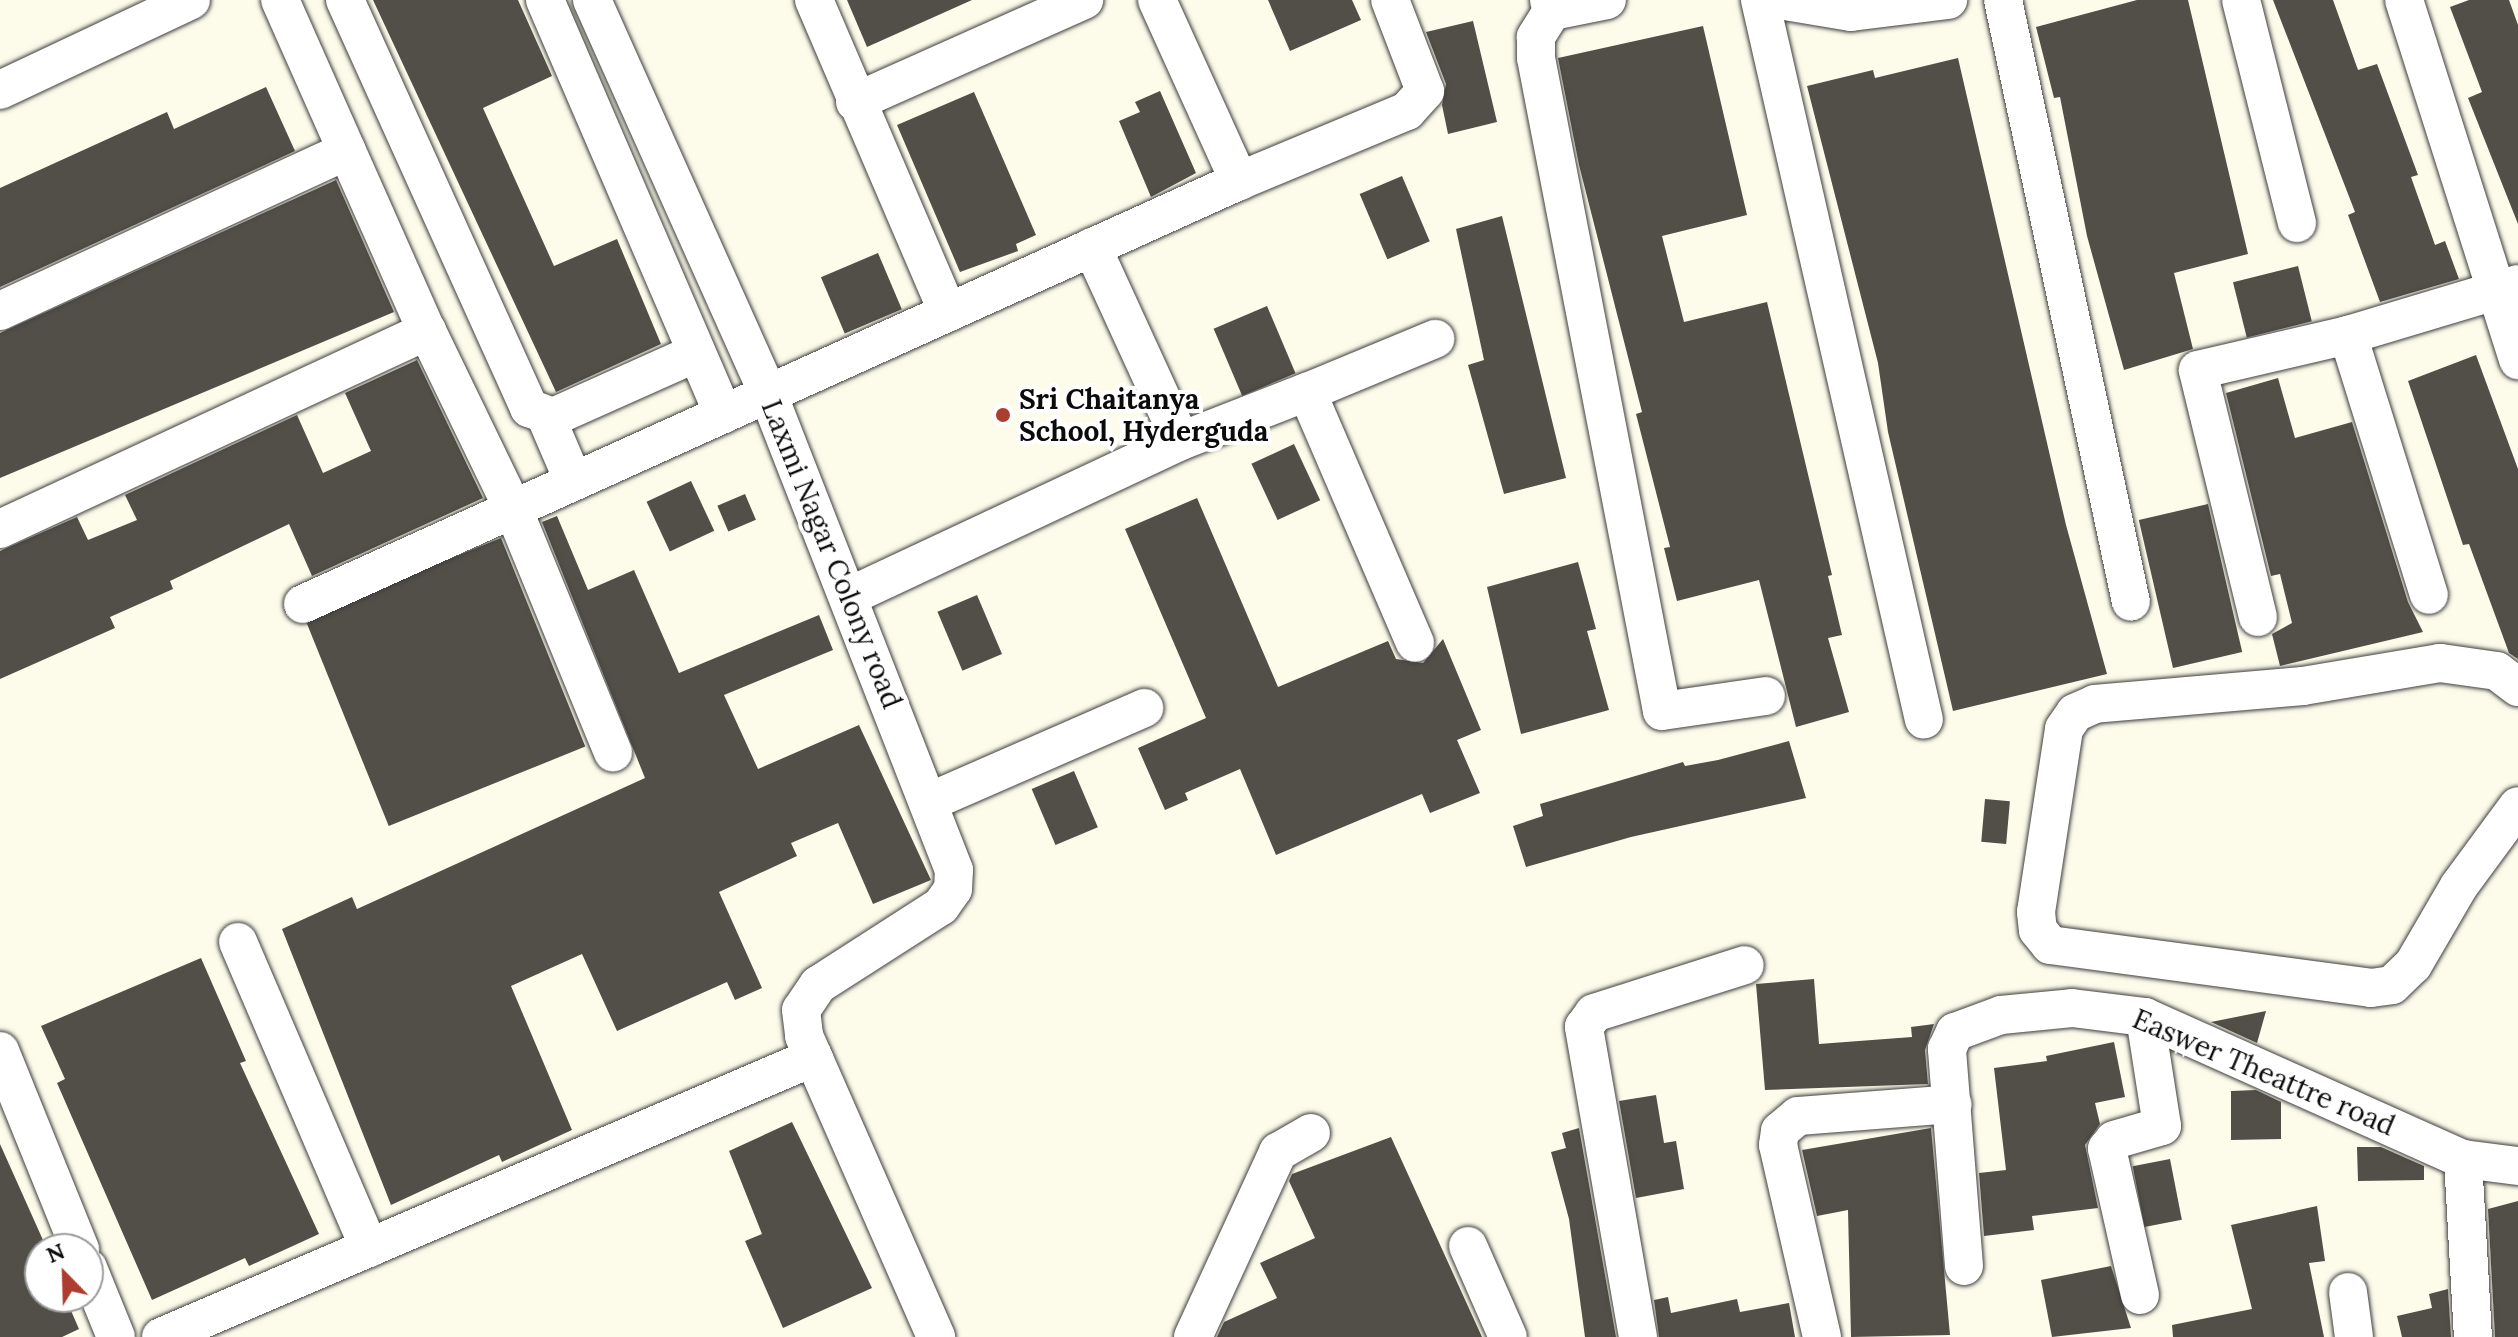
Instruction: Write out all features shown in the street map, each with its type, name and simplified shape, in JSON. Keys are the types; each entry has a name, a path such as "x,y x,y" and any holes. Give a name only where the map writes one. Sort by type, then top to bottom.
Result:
{"street":[{"path":"0,90 191,0"},
{"path":"280,0 427,331 514,511 613,752"},
{"path":"345,0 529,408 546,417 573,480"},
{"path":"545,0 723,414"},
{"name":"Laxmi Nagar Colony road","path":"592,0 768,394 850,596 954,870 953,889 941,906 818,985 801,1010 814,1057 936,1337"},
{"path":"814,0 855,102 948,312"},
{"path":"855,102 1084,0"},
{"path":"1157,0 1239,181"},
{"path":"303,604 1239,181 1407,111 1422,98 1422,73 1390,0"},
{"path":"1607,0 1551,5 1536,37 1536,58 1662,711 1766,696"},
{"path":"1760,0 1924,720"},
{"path":"1779,0 1851,12 1948,0"},
{"path":"2003,0 2131,602"},
{"path":"2241,0 2297,223"},
{"path":"2404,0 2506,288 2518,360"},
{"path":"0,311 347,151"},
{"path":"1092,247 1181,441"},
{"path":"2258,617 2198,370 2348,335 2506,288"},
{"path":"0,529 427,331"},
{"path":"2348,335 2429,595"},
{"path":"850,596 1181,441 1435,339"},
{"path":"546,417 696,353"},
{"path":"1307,392 1415,643"},
{"path":"2518,687 2497,671 2440,663 2303,686 2095,704 2075,713 2064,729 2036,912 2038,930 2050,945 2371,988 2392,985 2413,965 2459,886 2518,806"},
{"path":"929,802 1144,708"},
{"path":"238,942 369,1248"},
{"path":"1638,1337 1584,1027 1594,1013 1745,965"},
{"name":"Easwer Theattre road","path":"1964,1266 1947,1049 1955,1032 2001,1015 2072,1008 2145,1017 2463,1159 2518,1166"},
{"path":"2140,1295 2107,1149 2114,1140 2162,1126 2145,1017"},
{"path":"0,1051 74,1233"},
{"path":"161,1337 814,1057"},
{"path":"1822,1337 1778,1145 1780,1131 1798,1116 1953,1104"},
{"path":"1193,1337 1278,1152 1311,1133"},
{"path":"2463,1159 2473,1337"},
{"path":"1468,1246 1508,1337"},
{"path":"2348,1292 2354,1337"},
{"path":"104,1307 116,1337"}],"building":[{"path":"373,0 518,0 552,76 483,108 554,266 617,239 661,344 556,392"},
{"path":"847,0 972,0 867,47"},
{"path":"1268,0 1352,0 1361,20 1290,51"},
{"path":"2137,0 2188,0 2248,254 2174,273 2193,349 2124,370 2087,236 2060,97 2054,98 2036,27"},
{"path":"2273,0 2333,0 2358,70 2377,64 2418,175 2411,177 2435,245 2445,241 2459,279 2380,302 2348,215 2355,212"},
{"path":"2469,0 2509,0 2518,25 2518,224 2468,98 2482,92 2450,7"},
{"path":"1473,21 1497,122 1448,134 1442,105 1446,84 1426,32"},
{"path":"1703,26 1747,215 1662,236 1684,322 1767,302 1832,575 1828,576 1842,635 1828,638 1849,712 1796,727 1759,580 1677,601 1664,548 1670,547 1636,414 1642,412 1579,165 1558,58"},
{"path":"1958,58 2066,525 2107,674 1953,711 1888,432 1878,363 1807,86 1873,70 1875,78"},
{"path":"266,87 295,151 0,287 0,188 167,112 174,129"},
{"path":"1160,91 1196,173 1151,197 1119,121 1140,112 1135,102"},
{"path":"974,92 1036,235 1016,244 1018,251 960,272 897,125"},
{"path":"1402,176 1430,241 1387,259 1360,194"},
{"path":"336,180 394,312 0,478 0,333"},
{"path":"1502,216 1566,478 1504,494 1468,365 1484,360 1456,229"},
{"path":"878,253 902,309 845,333 821,277"},
{"path":"2298,266 2312,321 2247,338 2233,282"},
{"path":"1267,306 1296,373 1242,396 1214,329"},
{"path":"2476,355 2518,469 2518,659 2509,653 2469,544 2463,545 2408,381"},
{"path":"417,360 483,498 312,576 289,524 170,581 173,589 110,617 115,628 0,679 0,551 77,517 88,540 137,520 125,495 297,415 323,473 371,451 345,393"},
{"path":"2278,378 2295,438 2352,422 2408,602 2423,632 2280,666 2272,634 2292,623 2280,574 2271,576 2226,393"},
{"path":"1294,444 1320,500 1278,520 1251,464"},
{"path":"691,481 714,531 670,552 647,502"},
{"path":"745,494 756,520 728,531 717,506"},
{"path":"1197,498 1278,687 1388,641 1396,659 1423,663 1443,639 1481,730 1457,740 1480,793 1430,813 1422,794 1276,855 1240,769 1185,793 1188,800 1165,810 1138,748 1206,718 1125,529"},
{"path":"2208,504 2242,652 2173,668 2139,520"},
{"path":"557,516 588,590 634,570 679,673 819,615 833,650 724,695 758,769 859,725 931,880 873,904 838,823 791,843 797,856 719,892 762,988 735,1000 727,982 617,1031 582,954 511,986 572,1130 502,1162 499,1155 391,1205 282,929 352,897 357,909 645,778 542,522"},
{"path":"501,538 585,747 389,826 304,617"},
{"path":"1578,562 1596,629 1587,631 1609,710 1521,734 1487,587"},
{"path":"977,595 1002,654 962,671 937,612"},
{"path":"1789,741 1806,798 1631,837 1526,867 1513,826 1543,816 1540,804 1683,762 1685,766 1718,760"},
{"path":"1074,771 1098,827 1055,845 1032,789"},
{"path":"1985,799 2010,801 2006,844 1981,842"},
{"path":"201,958 246,1061 240,1063 319,1234 249,1266 245,1258 152,1300 57,1083 65,1079 41,1026"},
{"path":"1814,979 1819,1044 1912,1037 1911,1027 1934,1024 1925,1050 1928,1084 1765,1090 1756,984"},
{"path":"2266,1011 2257,1043 2211,1022"},
{"path":"2114,1042 2125,1097 2095,1103 2100,1124 2085,1145 2098,1208 2032,1216 2034,1230 1984,1236 1979,1173 2006,1170 1994,1068 2047,1061 2046,1056"},
{"path":"2256,1090 2281,1102 2281,1139 2231,1140 2231,1091"},
{"path":"1656,1095 1664,1143 1676,1141 1684,1189 1636,1198 1619,1101"},
{"path":"792,1122 872,1288 783,1328 745,1241 762,1234 729,1151"},
{"path":"1579,1128 1616,1337 1585,1337 1569,1219 1551,1152 1566,1148 1562,1133"},
{"path":"1931,1128 1950,1335 1851,1337 1848,1210 1817,1216 1802,1150"},
{"path":"1391,1137 1482,1337 1217,1337 1224,1322 1277,1298 1260,1263 1315,1238 1289,1181 1292,1174"},
{"path":"0,1144 40,1233 24,1233 24,1313 72,1313 79,1329 62,1337 0,1337"},
{"path":"2357,1147 2381,1147 2424,1166 2424,1180 2358,1181"},
{"path":"2170,1159 2182,1220 2145,1227 2133,1166"},
{"path":"2518,1201 2518,1337 2495,1337 2488,1209"},
{"path":"2317,1206 2325,1261 2309,1263 2324,1337 2173,1337 2172,1325 2252,1309 2231,1225"},
{"path":"2111,1266 2131,1328 2052,1337 2041,1280"},
{"path":"2448,1289 2451,1337 2402,1337 2397,1316 2432,1308 2429,1294"},
{"path":"1668,1297 1671,1313 1737,1299 1740,1312 1789,1303 1795,1337 1659,1337 1654,1300"}],"place":[{"name":"Sri Chaitanya School, Hyderguda","path":"1003,415"}]}
